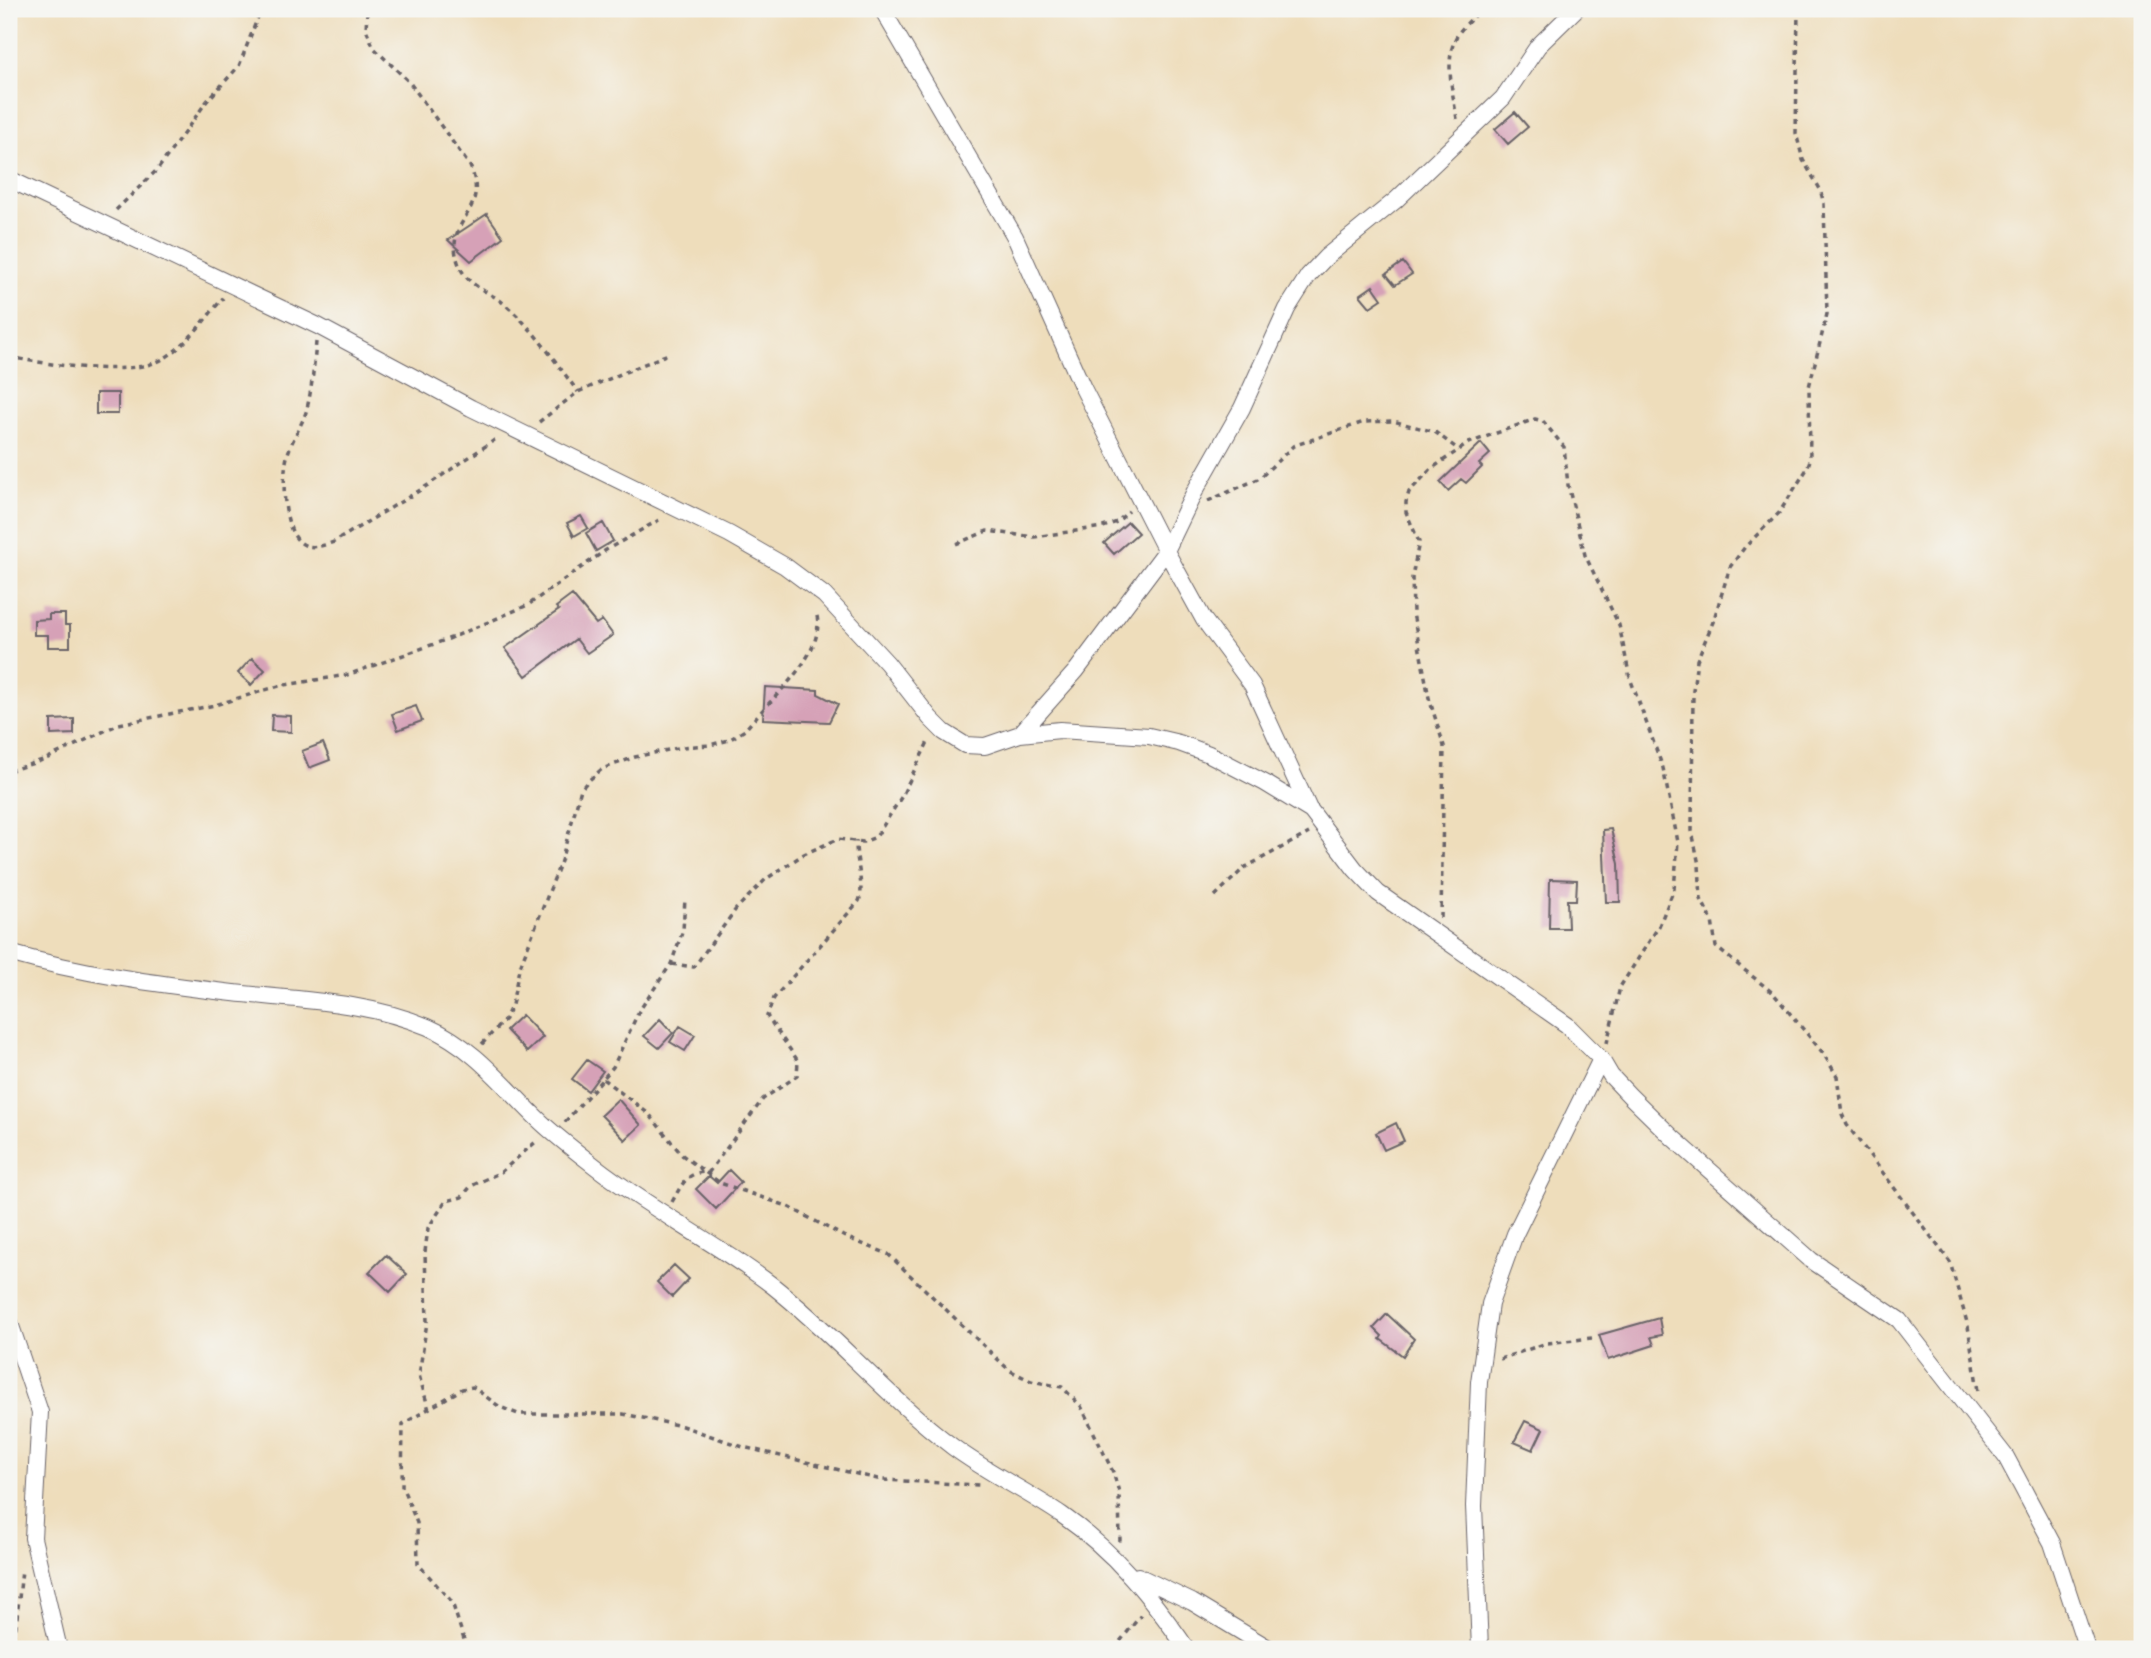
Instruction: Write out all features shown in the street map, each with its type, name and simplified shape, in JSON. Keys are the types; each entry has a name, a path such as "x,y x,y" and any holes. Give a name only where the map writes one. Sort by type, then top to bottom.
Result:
{"street":[{"path":"882,9 1016,237 1083,388 1166,551 1204,620 1257,694 1315,817 1366,883 1567,1025 1601,1059 1611,1076 1673,1138 1811,1260 1899,1320 2006,1457 2020,1480 2052,1543 2087,1649"},
{"path":"1020,734 1076,671 1166,551 1242,408 1287,309 1308,276 1326,257 1396,200 1503,98 1538,46 1576,9"},
{"path":"9,179 318,326 519,433 729,534 805,579 840,610 940,728 965,745 998,744 1020,734 1059,730 1149,736 1209,754 1265,783 1315,817"},
{"path":"9,953 123,978 362,1009 428,1027 474,1053 552,1131 663,1215 775,1288 925,1424 973,1461 1063,1516 1125,1567 1154,1600 1187,1649"},
{"path":"1480,1649 1474,1506 1480,1376 1486,1322 1496,1278 1542,1174 1601,1059"},
{"path":"9,1320 40,1412 33,1538 58,1649"},
{"path":"1125,1567 1192,1602 1270,1649"}],"path":[{"path":"96,222 116,210 158,169 207,101 239,66 261,9"},
{"path":"1458,142 1451,84 1452,52 1458,32 1481,9"},
{"path":"1798,9 1796,133 1803,160 1820,189 1824,204 1823,257 1826,277 1825,329 1809,387 1810,460 1779,513 1730,567 1713,622 1697,660 1693,690 1692,831 1699,865 1701,899 1712,921 1716,947 1773,993 1823,1053 1837,1076 1842,1114 1847,1125 1950,1262 1968,1326 1979,1397"},
{"path":"367,10 366,29 374,48 410,83 470,166 476,179 476,201 456,236 459,264 474,287 508,306 578,392"},
{"path":"9,357 113,370 141,368 160,361 177,349 233,286"},
{"path":"318,326 306,413 287,456 284,478 291,531 298,541 317,547 334,542 519,433 578,392 668,354"},
{"path":"1441,937 1444,746 1429,698 1413,612 1412,578 1419,547 1406,512 1406,502 1409,492 1431,469 1459,450 1529,419 1543,421 1561,442 1575,520 1585,555 1619,625 1630,678 1663,768 1678,842 1674,889 1659,926 1620,987 1615,1022 1601,1059"},
{"path":"1185,513 1260,478 1293,446 1364,422 1393,421 1435,432 1459,450"},
{"path":"956,544 987,531 1034,537 1111,526 1140,499"},
{"path":"9,771 46,759 119,724 215,705 279,686 347,675 474,629 528,605 606,550 677,509"},
{"path":"474,1053 505,1019 512,1005 519,969 561,861 581,789 602,769 635,757 682,747 710,745 729,740 745,730 817,642 819,623 805,579"},
{"path":"671,964 694,967 752,891 804,854 838,839 869,841 883,829 926,746 940,728"},
{"path":"1215,896 1244,868 1305,837 1315,817"},
{"path":"709,1172 763,1099 797,1076 798,1061 767,1016 780,990 859,901 862,888 856,864 856,840"},
{"path":"429,1409 419,1375 427,1322 424,1273 428,1228 446,1201 462,1197 471,1186 501,1172 569,1118 603,1079 612,1067 639,1011 671,964 683,930 685,899"},
{"path":"603,1079 649,1114 682,1155 730,1189 787,1206 845,1237 888,1254 1009,1370 1031,1381 1055,1384 1070,1392 1081,1406 1113,1472 1119,1492 1125,1567"},
{"path":"663,1215 688,1176 696,1172 709,1172"},
{"path":"1480,1376 1497,1360 1512,1353 1547,1343 1592,1338"},
{"path":"467,1649 452,1602 418,1564 417,1523 402,1486 403,1423 452,1394 473,1387 500,1407 518,1414 623,1414 682,1426 743,1447 881,1480 933,1485 1013,1485"},
{"path":"9,1647 16,1627 23,1565"},
{"path":"1114,1649 1154,1600"}],"building":[{"path":"1515,112 1528,127 1508,144 1495,129"},
{"path":"487,214 503,237 471,261 448,240"},
{"path":"1403,262 1412,274 1395,285 1386,274"},
{"path":"1373,286 1382,299 1370,307 1360,295"},
{"path":"96,393 118,393 118,414 96,414"},
{"path":"1481,443 1490,454 1479,464 1482,467 1466,483 1461,479 1448,491 1440,482"},
{"path":"581,516 588,528 574,536 567,523"},
{"path":"1128,522 1138,533 1114,554 1104,543"},
{"path":"603,523 613,541 596,551 586,533"},
{"path":"572,595 596,624 602,620 613,635 587,653 576,639 526,676 505,648 559,610 556,607"},
{"path":"49,614 65,614 65,625 70,625 70,647 48,647 48,635 34,635 34,620 49,619"},
{"path":"252,658 265,670 251,685 238,673"},
{"path":"765,687 818,690 818,694 838,704 829,722 763,719"},
{"path":"416,706 422,721 398,730 392,714"},
{"path":"272,715 291,716 291,732 271,731"},
{"path":"74,719 74,734 51,735 51,720"},
{"path":"323,743 330,760 309,768 302,751"},
{"path":"1611,829 1619,864 1620,902 1606,902 1603,830"},
{"path":"1550,879 1577,880 1576,900 1567,900 1568,928 1549,928"},
{"path":"522,1015 543,1037 527,1052 506,1030"},
{"path":"660,1019 673,1033 659,1048 644,1036"},
{"path":"680,1026 695,1035 685,1051 670,1042"},
{"path":"587,1060 603,1071 588,1091 572,1079"},
{"path":"618,1099 641,1125 625,1140 601,1115"},
{"path":"1396,1123 1404,1141 1384,1150 1376,1133"},
{"path":"729,1170 741,1182 716,1209 696,1189 709,1176 717,1183"},
{"path":"386,1255 407,1274 390,1292 369,1272"},
{"path":"674,1265 689,1279 672,1297 657,1282"},
{"path":"1387,1314 1414,1339 1403,1356 1380,1339 1382,1336 1374,1328"},
{"path":"1659,1318 1662,1335 1651,1337 1654,1345 1608,1360 1599,1335"},
{"path":"1525,1421 1543,1429 1533,1450 1514,1442"}]}
